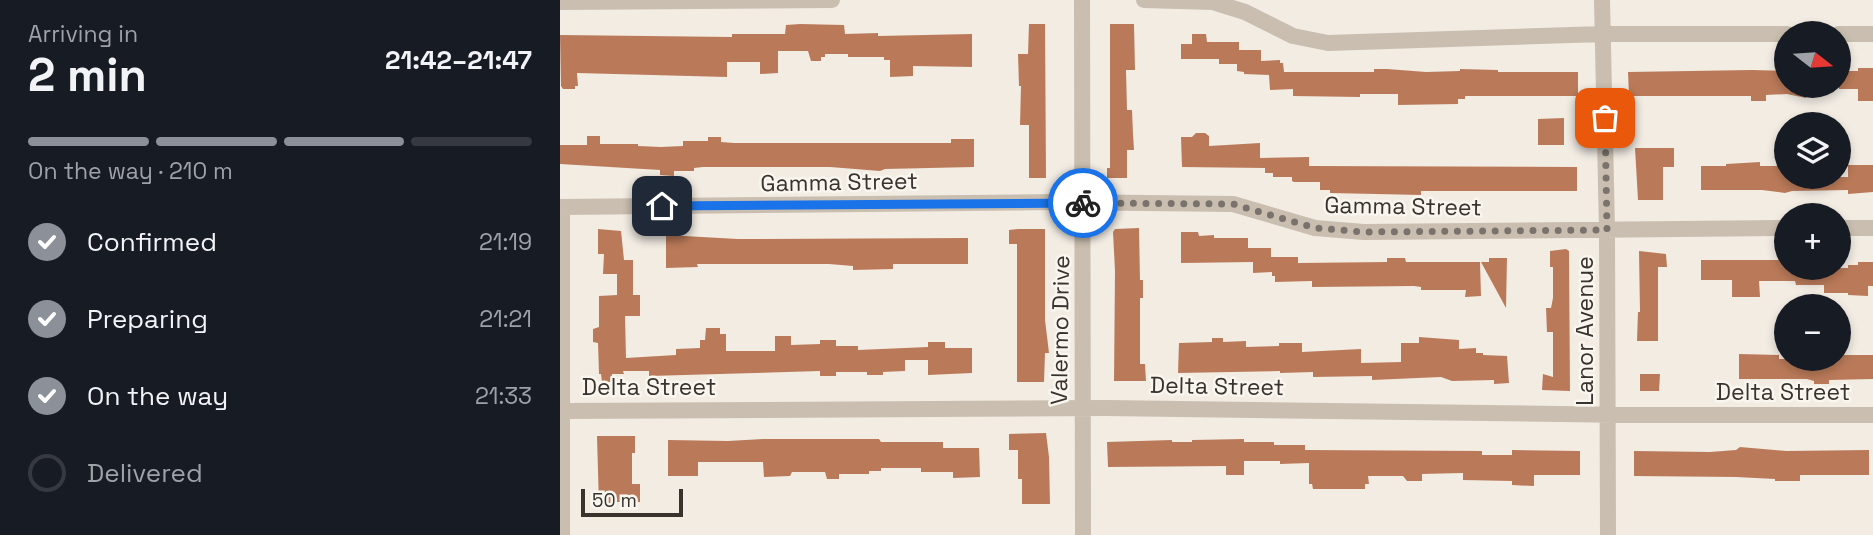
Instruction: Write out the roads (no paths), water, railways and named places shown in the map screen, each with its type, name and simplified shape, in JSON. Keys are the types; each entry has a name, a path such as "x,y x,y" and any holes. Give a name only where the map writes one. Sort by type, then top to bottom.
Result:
{"street":[{"path":"562,1 832,0"},
{"name":"Valermo Drive","path":"1082,0 1083,535"},
{"path":"1144,0 1213,2 1245,12 1293,36 1328,43 1603,34 1774,34"},
{"name":"Lanor Avenue","path":"1602,0 1607,230 1608,535"},
{"path":"1852,34 1873,34"},
{"name":"Gamma Street","path":"561,207 1233,204 1315,228 1364,232 1774,229"},
{"path":"561,207 562,535"},
{"path":"1851,228 1873,228"},
{"name":"Delta Street","path":"561,411 1082,408 1873,415"}]}
